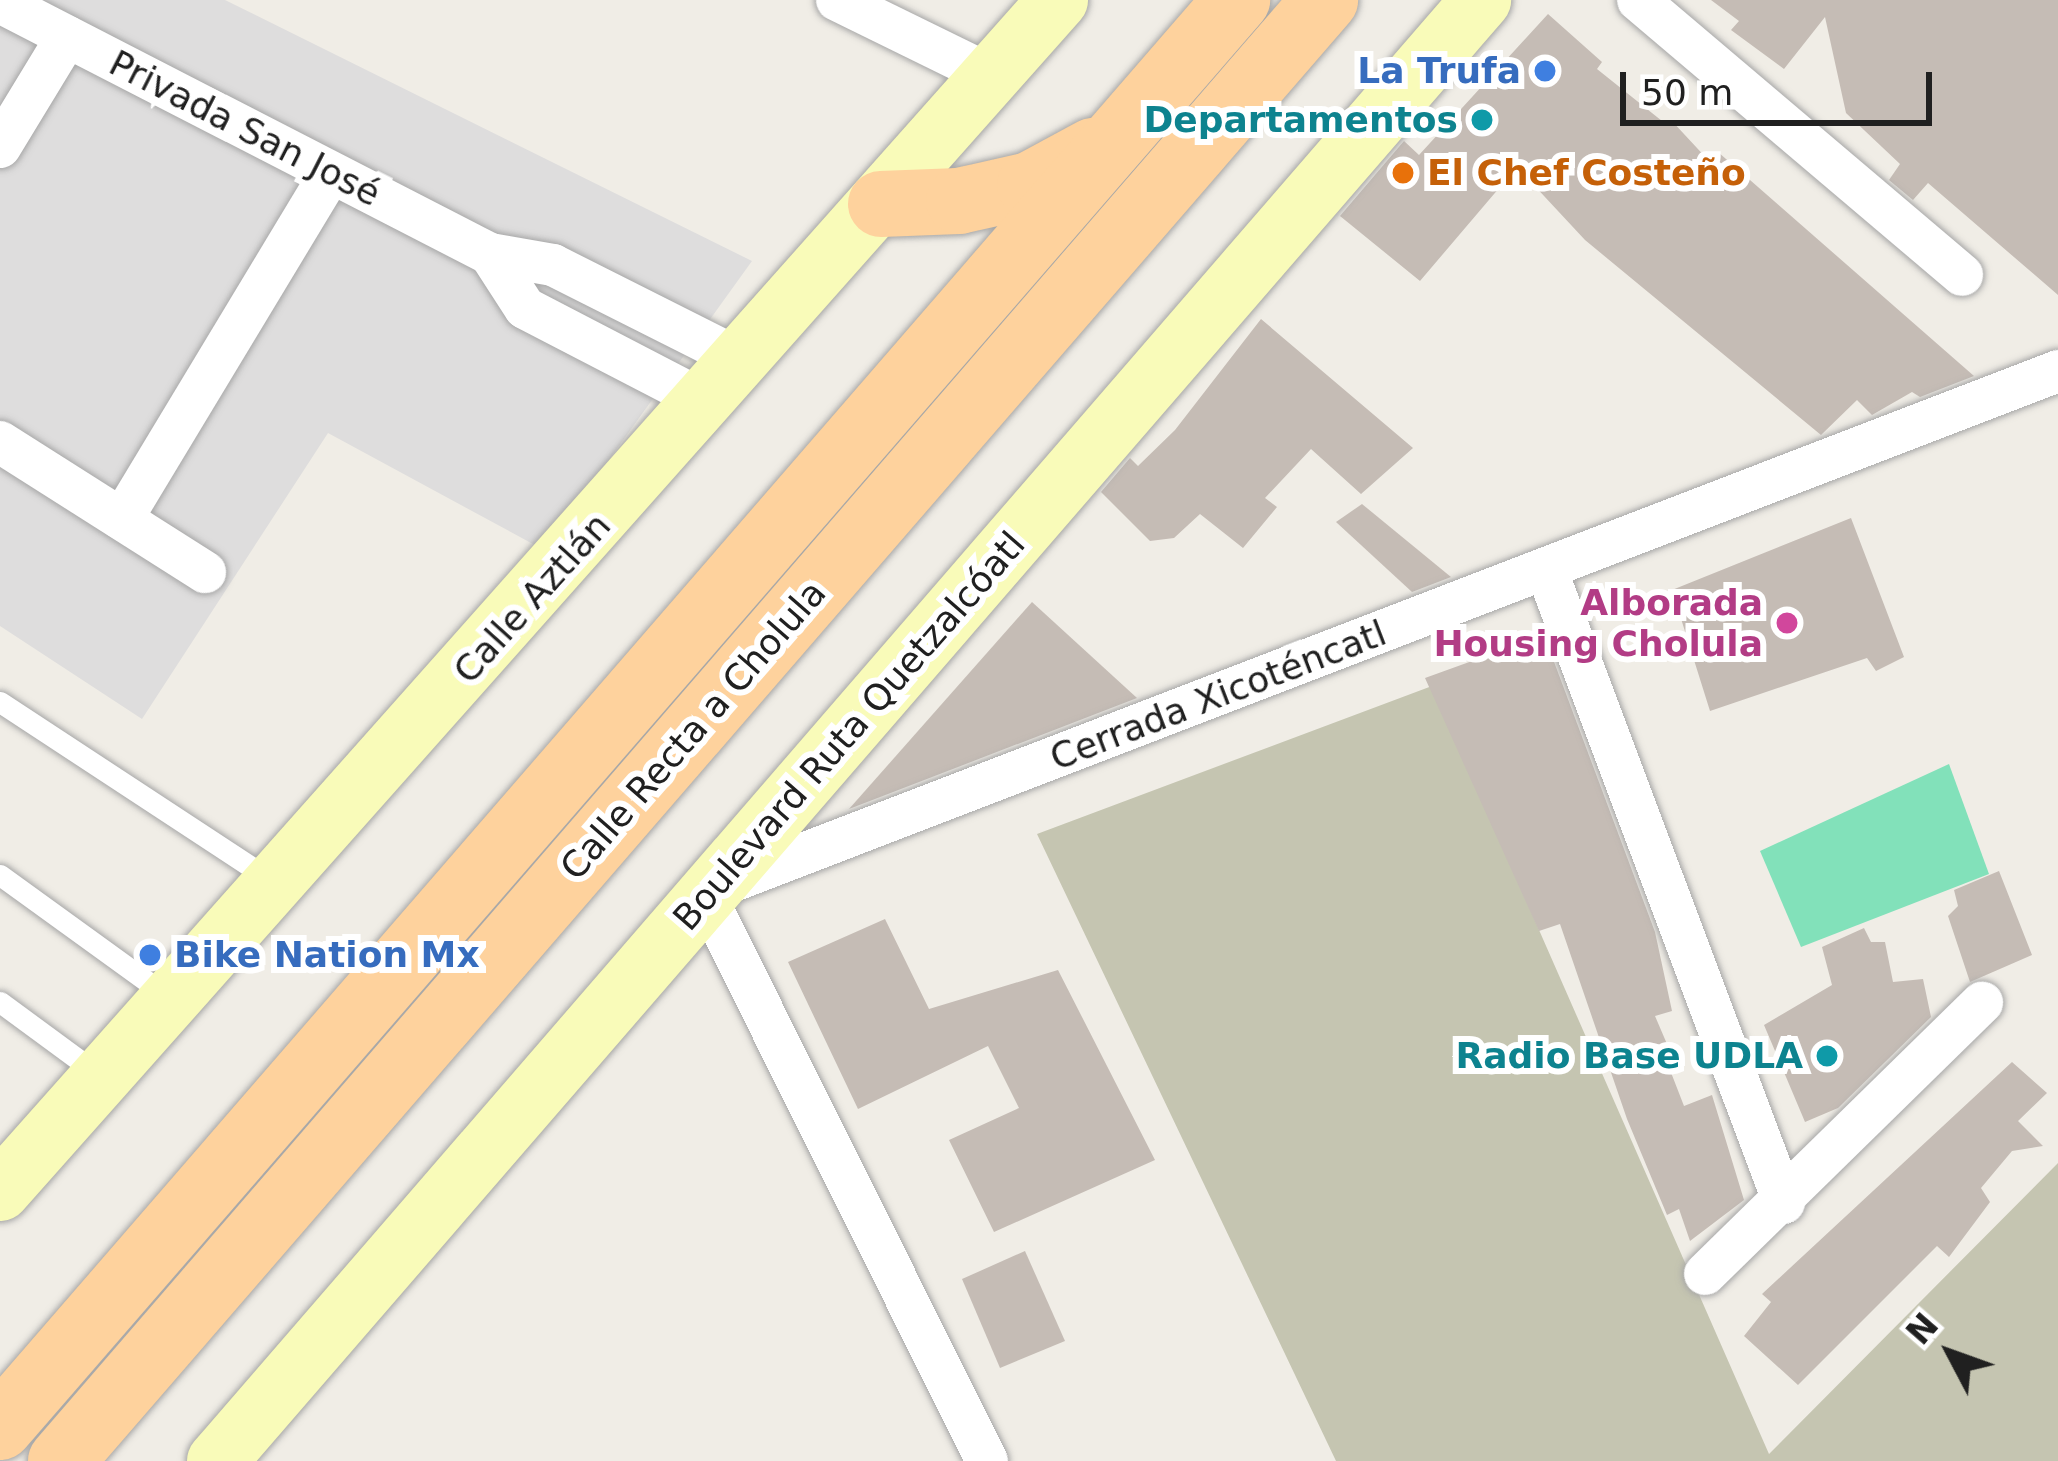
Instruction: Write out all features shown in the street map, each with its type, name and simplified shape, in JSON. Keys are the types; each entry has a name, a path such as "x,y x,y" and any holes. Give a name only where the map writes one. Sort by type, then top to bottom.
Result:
{"main road":[{"name":"Calle Aztlán","path":"0,1190 726,382 1058,0"},
{"path":"0,1427 1237,0"},
{"name":"Calle Recta a Cholula","path":"61,1461 1325,0"},
{"name":"Boulevard Ruta Quetzalcóatl","path":"236,1453 710,893 1481,0"},
{"path":"881,204 958,201 1030,185 1117,138"},
{"path":"0,1368 34,1338 98,1314"}],"street":[{"path":"837,0 992,76"},
{"path":"1638,0 1962,275"},
{"name":"Privada San José","path":"0,2 490,254 553,265 726,382"},
{"path":"0,147 67,37"},
{"path":"122,520 331,172"},
{"name":"Cerrada Xicoténcatl","path":"710,893 2058,371"},
{"path":"0,442 205,572"},
{"path":"1546,569 1784,1203"},
{"path":"710,893 987,1461"},
{"path":"1705,1274 1784,1203 1982,1003"}],"lane":[{"path":"0,702 274,883"},
{"path":"0,875 172,1000"},
{"path":"0,1002 104,1078"}],"shaded area":[{"path":"0,0 225,0 752,261 544,550 328,433 142,719 0,626"},
{"path":"1432,686 1769,1454 2058,1163 2058,1461 1336,1461 1037,834"}],"green space":[{"path":"1949,764 1989,874 1801,947 1760,851"}],"building":[{"path":"1711,0 2058,0 2058,295 1928,183 1913,200 1889,180 1900,164 1846,113 1825,17 1784,69 1731,30 1739,21"},
{"path":"1548,14 1602,62 1597,69 1667,125 1671,120 1710,162 1718,152 1974,376 1920,397 1912,392 1872,415 1857,400 1821,435 1585,240 1517,167 1420,281 1340,216 1404,141 1419,155"},
{"path":"1261,319 1413,448 1361,494 1311,449 1265,498 1277,507 1243,548 1200,514 1174,538 1150,541 1101,492 1130,458 1138,466 1175,430"},
{"path":"1362,504 1451,577 1412,592 1336,522"},
{"name":"Alborada Housing Cholula","path":"1851,518 1904,657 1876,671 1867,658 1710,711 1672,590"},
{"path":"1032,602 1137,698 849,809"},
{"path":"1544,635 1655,932 1672,1011 1655,1016 1670,1051 1665,1057 1684,1106 1712,1095 1744,1200 1690,1241 1679,1209 1667,1215 1627,1119 1560,924 1539,931 1425,678"},
{"path":"1999,871 2032,955 1970,982 1948,916 1958,906 1954,890"},
{"path":"885,919 929,1009 1058,970 1155,1160 994,1232 949,1140 1019,1108 988,1046 858,1109 788,962"},
{"path":"1864,928 1871,942 1885,942 1893,982 1923,979 1931,1017 1838,1108 1805,1122 1764,1025 1832,985 1822,947"},
{"path":"2012,1062 2047,1093 2018,1121 2043,1146 2012,1151 1981,1188 1990,1202 1949,1257 1937,1246 1798,1385 1744,1336 1771,1302 1762,1294"},
{"path":"1025,1251 1065,1341 1000,1368 962,1279"}],"place":[{"name":"La Trufa","path":"1545,71"},
{"name":"Departamentos","path":"1482,120"},
{"name":"El Chef Costeño","path":"1403,173"},
{"name":"Alborada Housing Cholula","path":"1787,623"},
{"name":"Bike Nation Mx","path":"150,955"},
{"name":"Radio Base UDLA","path":"1827,1056"}]}
